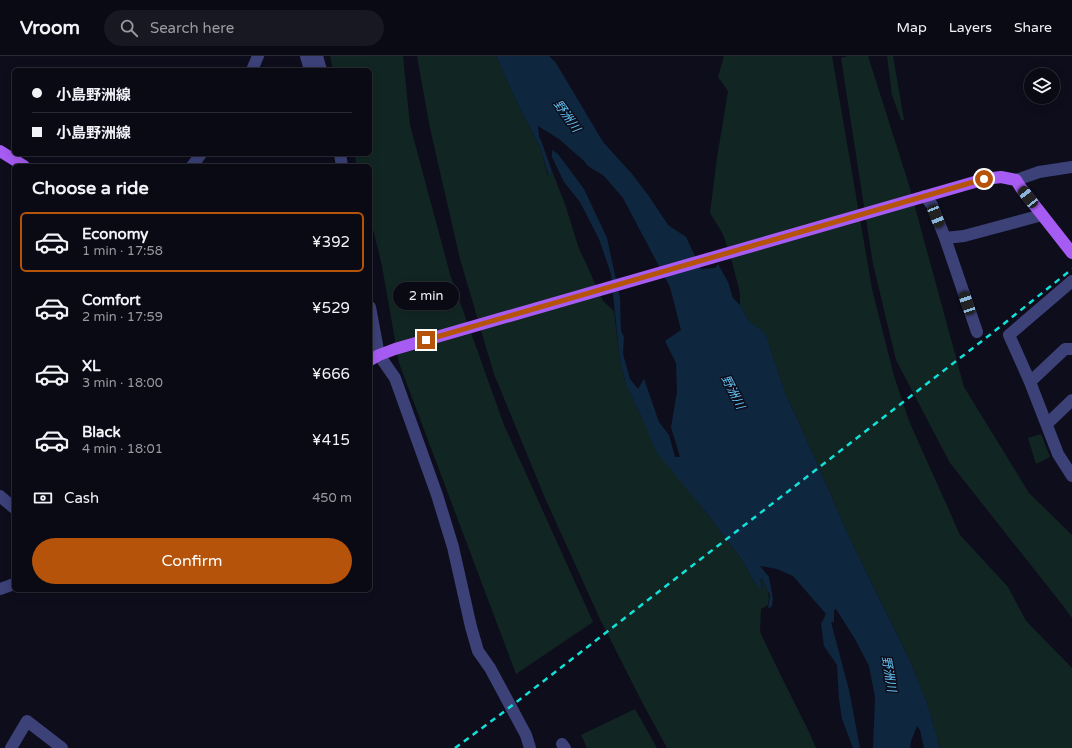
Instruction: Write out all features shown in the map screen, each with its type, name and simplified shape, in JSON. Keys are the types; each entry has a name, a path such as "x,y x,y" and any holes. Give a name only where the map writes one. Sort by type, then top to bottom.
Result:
{"main road":[{"path":"0,151 21,164"},
{"path":"374,358 396,349 984,179 1001,177 1016,180 1020,188 1072,253"}],"street":[{"path":"253,68 258,56"},
{"path":"306,56 309,68"},
{"path":"317,56 320,68"},
{"path":"1016,180 1039,172 1072,167"},
{"path":"920,198 932,205 945,238 977,332"},
{"path":"945,238 964,236 1042,215"},
{"path":"1072,281 1009,335 1030,382 1058,454 1068,462 1072,476"},
{"path":"372,332 374,358 395,378 437,495 454,547 471,627 478,651 490,668 526,736 530,748"},
{"path":"1030,382 1064,349 1072,349"},
{"path":"1047,424 1072,400"},
{"path":"0,496 12,506"},
{"path":"0,589 12,585"},
{"path":"11,748 27,721 62,748"},
{"path":"526,736 538,748"}],"green space":[{"path":"330,56 403,56 410,125 450,274 504,425 593,622 516,674 399,363 382,266 372,225 372,164 356,164 354,156 372,156 372,68 333,68"},
{"path":"417,56 496,56 520,109 540,147 548,176 552,171 566,207 578,246 603,301 614,311 620,362 626,385 642,418 701,506 742,560 755,583 763,590 760,578 767,588 769,596 768,605 761,609 760,632 816,748 667,748 600,619 545,498 494,374 460,259 430,128"},
{"path":"724,56 832,56 872,289 894,376 909,421 960,535 1008,587 1026,621 1072,668 1072,748 939,748 927,703 911,663 851,541 785,393 765,333 749,321 740,305 740,293 723,234 710,213 728,91 718,77"},
{"path":"848,56 868,56 909,185 964,387 1029,493 1072,535 1072,618 950,463 896,360 873,264 841,58"},
{"path":"887,56 893,56 904,120 901,120 892,95"},
{"path":"1041,434 1050,457 1036,464 1028,438"},
{"path":"635,709 657,748 587,748 581,735"}],"water":[{"name":"野洲川","path":"496,56 549,56 556,63 603,142 632,174 668,225 686,237 701,269 715,268 718,264 728,282 733,298 740,305 749,321 765,333 785,393 851,541 911,663 927,703 939,748 924,748 920,730 917,726 910,748 873,748 875,697 869,666 855,639 836,609 834,610 834,622 831,622 849,690 860,748 853,748 842,719 837,665 824,646 821,624 826,614 793,576 777,569 760,566 769,577 773,599 772,606 768,609 770,595 761,578 760,581 763,592 755,583 742,560 701,506 657,453 626,385 620,362 611,274 599,239 580,202 564,182 552,157 552,150 558,154 584,189 607,238 620,298 621,331 624,337 623,354 630,379 638,389 644,379 659,422 669,435 675,457 680,457 671,427 677,392 676,363 665,341 681,330 670,287 623,198 604,176 588,166 559,139 538,126 539,136 552,171 549,177 540,147 520,109"}],"railway":[{"path":"455,748 501,714 991,334 1072,269"}],"route":[{"path":"426,340 984,179"}]}
